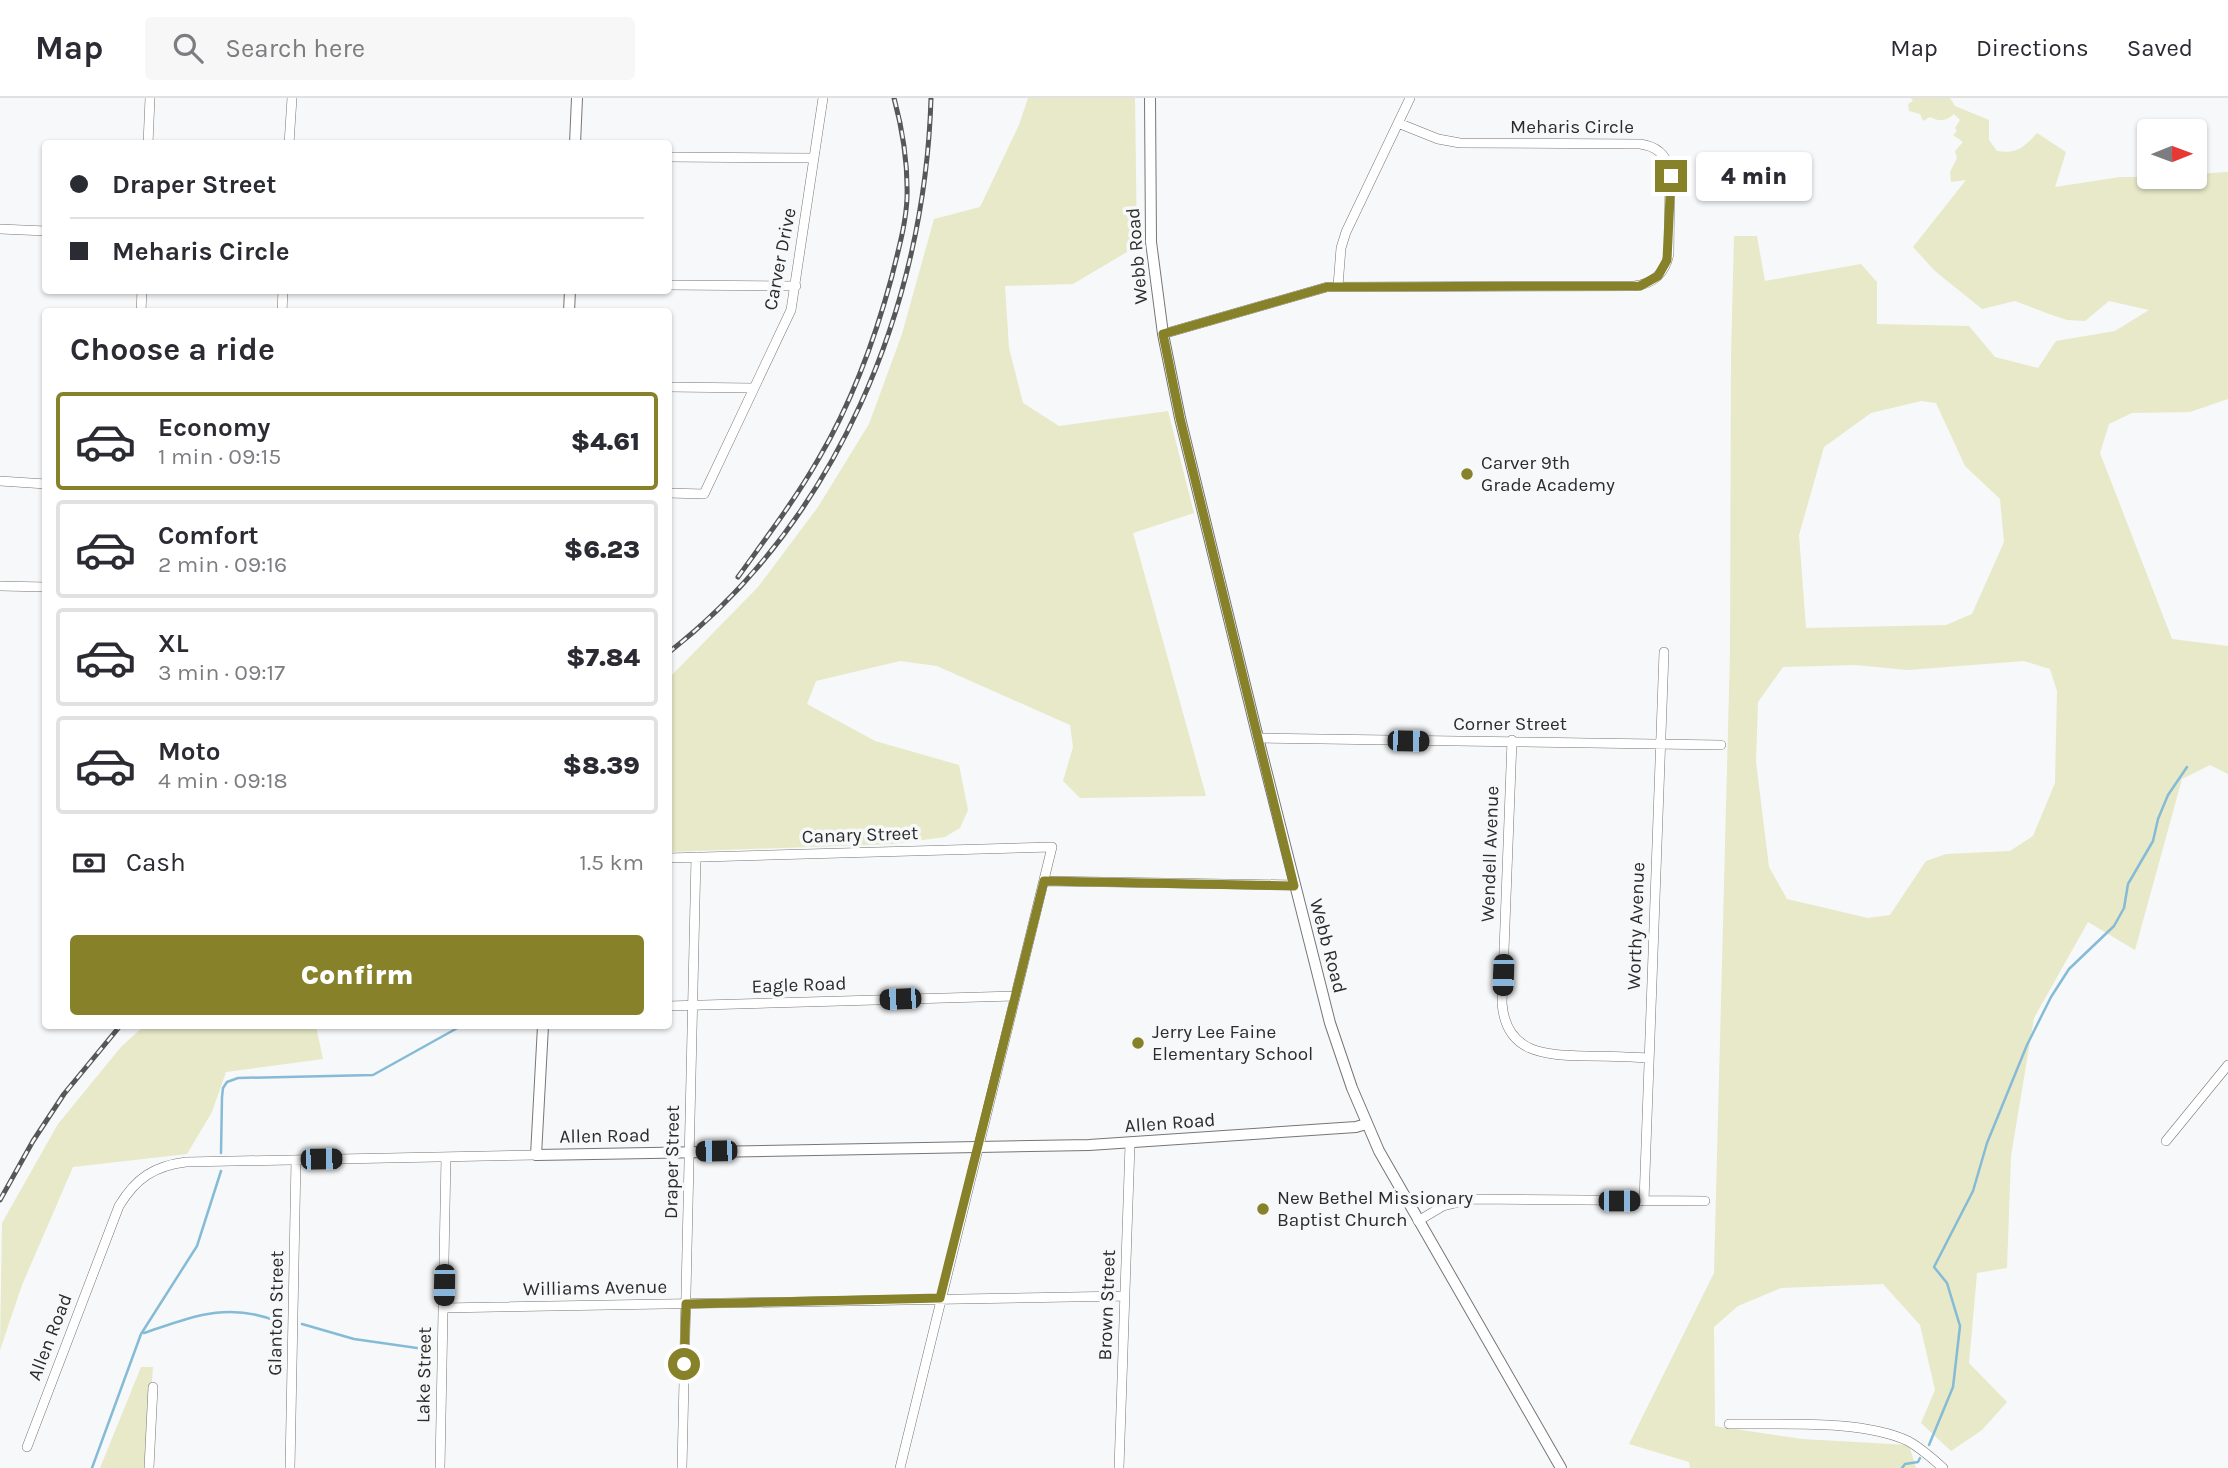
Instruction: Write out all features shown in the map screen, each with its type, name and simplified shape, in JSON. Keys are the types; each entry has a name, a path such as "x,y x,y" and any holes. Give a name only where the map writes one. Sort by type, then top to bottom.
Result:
{"street":[{"path":"148,140 150,98"},
{"path":"289,140 292,98"},
{"path":"575,140 577,98"},
{"name":"Carver Drive","path":"672,493 704,494 791,310 823,98"},
{"name":"Webb Road","path":"1150,98 1151,243 1163,334 1180,418 1330,1023 1366,1124 1418,1221 1560,1468"},
{"path":"1338,286 1346,232 1410,98"},
{"name":"Meharis Circle","path":"1163,334 1315,290 1338,286 1634,286 1652,280 1662,271 1667,260 1670,170 1666,158 1652,146 1460,143 1438,139 1398,123"},
{"path":"672,157 814,158"},
{"path":"0,229 42,231"},
{"path":"672,285 796,286"},
{"path":"672,387 754,388"},
{"path":"0,481 42,484"},
{"path":"0,586 42,587"},
{"name":"Worthy Avenue","path":"1644,1201 1664,652"},
{"name":"Corner Street","path":"1258,738 1721,745"},
{"name":"Wendell Avenue","path":"1512,740 1502,1003 1507,1025 1521,1043 1541,1054 1649,1058"},
{"name":"Canary Street","path":"672,858 1052,847 1044,881"},
{"name":"Draper Street","path":"682,1468 696,857"},
{"path":"900,1468 1044,881 1294,886"},
{"name":"Eagle Road","path":"672,1006 1016,996"},
{"path":"536,1155 543,1029"},
{"path":"2166,1141 2228,1065"},
{"name":"Allen Road","path":"27,1447 115,1216 127,1193 136,1183 156,1168 171,1164 1130,1144 1356,1127 1366,1124"},
{"name":"Brown Street","path":"1119,1468 1130,1144"},
{"name":"Lake Street","path":"440,1468 446,1157"},
{"name":"Glanton Street","path":"290,1468 296,1160"},
{"path":"1418,1221 1443,1206 1472,1199 1705,1201"},
{"name":"Williams Avenue","path":"443,1308 1125,1296"},
{"path":"149,1468 153,1387"},
{"path":"1729,1424 1870,1430 1890,1434 1922,1449 1943,1468"}],"green space":[{"path":"1028,98 1135,98 1137,246 1073,284 1005,286 1009,348 1023,403 1059,426 1168,411 1194,513 1133,533 1206,796 1080,798 1063,781 1073,747 1070,725 937,666 900,661 816,681 807,704 875,741 959,765 968,810 960,828 945,837 893,844 672,852 672,675 758,587 818,507 869,424 902,334 934,219 980,207 1019,125"},
{"path":"1911,98 1950,98 1955,106 1989,120 1989,140 1997,151 2010,152 2019,149 2037,133 2066,152 2055,187 2137,177 2137,189 2207,189 2207,173 2228,172 2228,399 2190,412 2132,413 2109,424 2100,453 2172,639 2228,646 2228,774 2210,765 2182,779 2135,950 2088,922 2034,1018 2011,1156 2007,1268 1977,1273 1969,1363 2007,1402 1982,1430 1951,1451 1921,1423 1935,1390 1920,1325 1883,1284 1781,1288 1738,1306 1714,1327 1715,1426 1802,1439 1909,1445 1916,1468 1690,1468 1689,1462 1629,1444 1714,1273 1730,652 1734,236 1757,236 1765,281 1861,264 1877,282 1877,324 1969,326 1995,357 2038,368 2056,341 2115,331 2149,310 2109,301 2085,321 2067,320 2015,301 1982,309 1935,271 1913,247 1966,180 1951,182 1950,172 1957,158 1955,151 1963,142 1953,135 1960,120 1954,114 1946,119 1937,120 1930,117 1923,121 1920,114 1909,111 1908,104 1913,101","holes":["1921,401 1936,403 1965,466 2000,499 2004,542 1972,614 1946,625 1806,628 1799,535 1824,447 1871,413","2024,661 2050,669 2057,691 2055,783 2033,836 2010,851 1946,854 1926,861 1890,915 1868,918 1787,899 1769,867 1756,762 1758,702 1783,667 1855,665 1908,670"]},
{"path":"141,1029 317,1029 323,1059 226,1072 212,1112 187,1154 73,1167 22,1285 0,1350 2,1223 58,1124 121,1047"},
{"path":"141,1367 153,1367 146,1468 100,1468"}],"waterway":[{"path":"1929,1445 1953,1387 1960,1326 1947,1283 1934,1267 1973,1191 1987,1143 2027,1045 2051,997 2069,969 2114,926 2124,908 2128,884 2153,841 2168,795 2187,767"},
{"path":"221,1153 222,1097 227,1082 238,1078 373,1075 456,1029"},
{"path":"92,1468 141,1334 197,1246 221,1171"},
{"path":"144,1333 194,1317 227,1312 261,1316 279,1322"},
{"path":"302,1324 354,1339 431,1350"},
{"path":"1902,1468 1905,1464 1918,1462 1920,1458"}],"railway":[{"path":"738,577 800,489 831,437 862,370 878,323 892,276 906,208 906,160 894,98"},
{"path":"672,649 727,600 779,540 823,475 860,405 889,331 911,254 925,176 931,98"},
{"path":"0,1200 33,1141 64,1094 118,1029"}],"place":[{"name":"Carver 9th Grade Academy","path":"1467,474"},
{"name":"Jerry Lee Faine Elementary School","path":"1138,1043"},
{"name":"New Bethel Missionary Baptist Church","path":"1263,1209"}],"route":[{"path":"684,1364 686,1304 940,1298 1044,881 1294,886 1180,418 1163,334 1327,287 1647,284 1658,276 1667,260 1671,176"}]}
